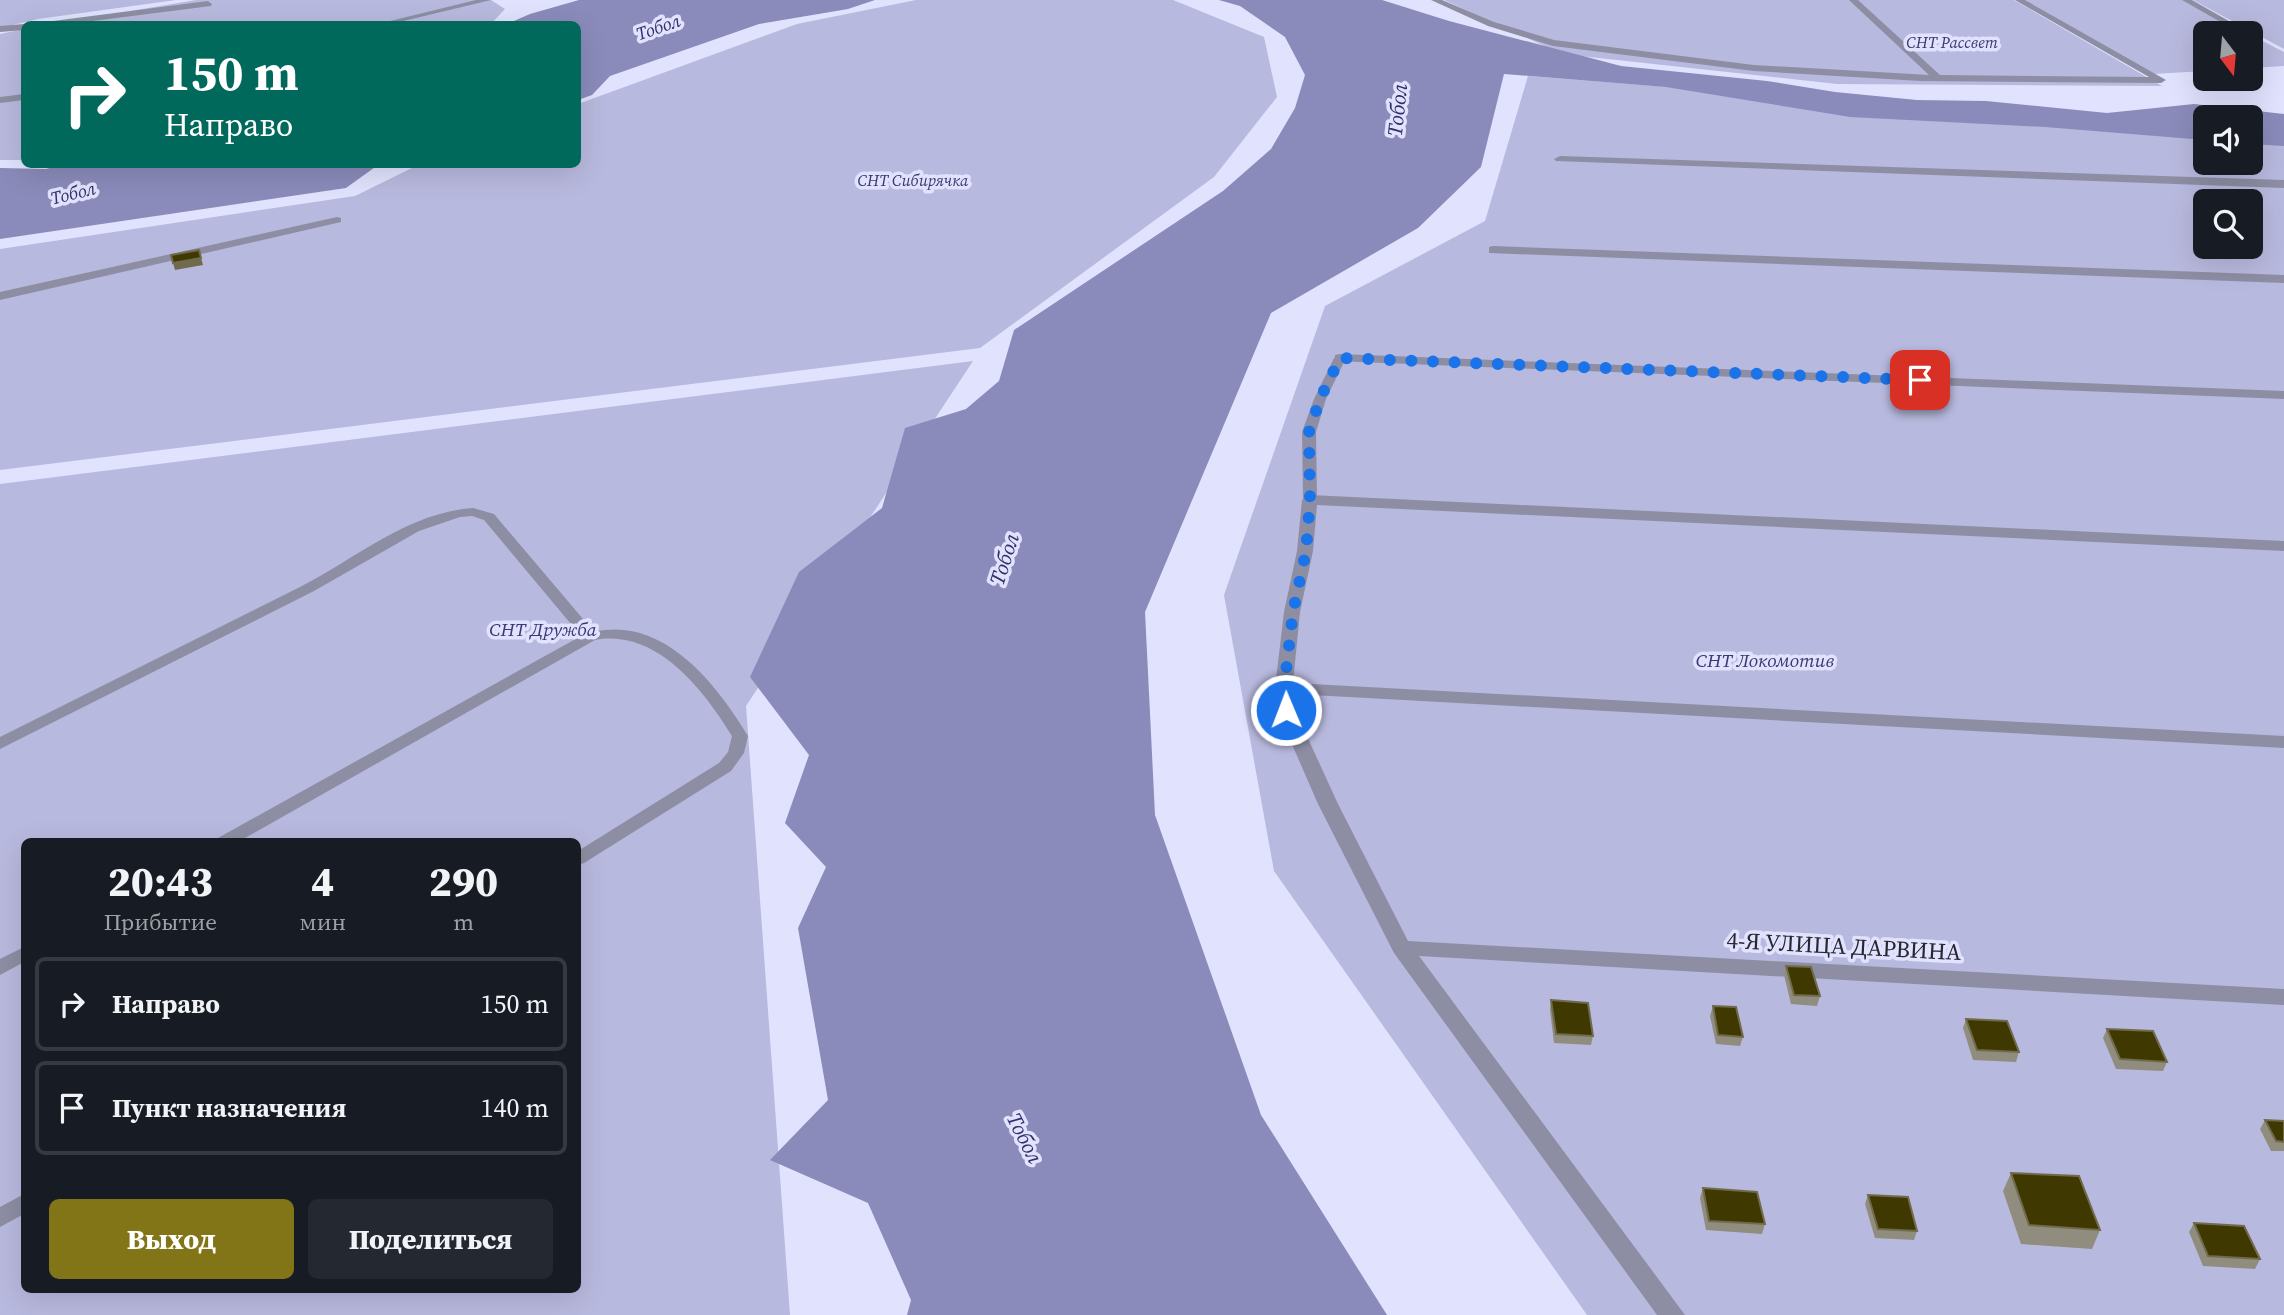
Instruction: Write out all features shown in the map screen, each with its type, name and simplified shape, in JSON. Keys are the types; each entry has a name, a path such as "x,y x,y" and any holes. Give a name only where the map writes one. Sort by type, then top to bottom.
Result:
{"street":[{"path":"1560,159 2284,184"},
{"path":"1493,250 2284,279"},
{"path":"1340,358 2284,395"},
{"path":"1672,1315 1401,948 1328,804 1286,710 1284,688 1293,612 1306,551 1310,500 2284,546"},
{"path":"1284,688 2284,742"},
{"name":"4-Я УЛИЦА ДАРВИНА","path":"1401,948 2284,997"}],"lane":[{"path":"395,21 487,0"},
{"path":"1435,0 1491,24 1553,43 1754,68 1937,78 2161,80 2019,0"},
{"path":"1853,0 1937,78"},
{"path":"2186,0 2224,21"},
{"path":"76,21 208,4"},
{"path":"0,29 21,27"},
{"path":"0,100 21,97"},
{"path":"0,296 337,220"},
{"path":"1310,500 1309,432 1320,399 1340,358"},
{"path":"0,744 309,588 414,528 458,513 473,512 489,517 590,636"},
{"path":"232,838 590,636 614,632 629,634 657,647 698,679 729,716 740,736 736,752 725,767 581,857"},
{"path":"0,968 21,956"},
{"path":"0,1218 21,1205"}],"green space":[{"path":"0,0 176,0 21,21 0,28"},
{"path":"196,0 491,0 505,9 494,21 71,21"},
{"name":"СНТ Сибирячка","path":"916,0 1173,0 1264,37 1277,97 1214,177 980,348 0,470 0,249 355,196 412,168 581,168 581,103 797,24"},
{"name":"СНТ Рассвет","path":"1444,0 2014,0 2162,86 1837,84 1562,54"},
{"path":"2025,0 2185,0 2225,21 2193,21 2193,72 2153,74"},
{"path":"2193,0 2284,0 2284,49 2263,38 2263,21 2232,21"},
{"path":"21,30 21,160 0,160 0,34"},
{"path":"2263,41 2284,52 2284,66 2263,67"},
{"name":"СНТ Локомотив","path":"1528,76 2193,129 2193,175 2263,175 2263,138 2284,141 2284,1315 1587,1315 1274,871 1224,595 1325,306 1485,221"},
{"name":"СНТ Дружба","path":"973,361 746,706 790,1315 0,1315 0,484"}],"water":[{"name":"Тобол","path":"579,0 875,0 848,9 759,24 610,76 592,95 581,99 581,21 514,21"},
{"name":"Тобол","path":"1219,0 1382,0 1449,21 1621,66 1767,81 1835,92 1917,100 1986,101 2107,113 2194,104 2203,105 2193,105 2193,139 2045,127 1850,117 1666,87 1504,74 1481,167 1418,228 1271,313 1145,612 1155,815 1261,1115 1387,1315 907,1315 911,1300 868,1203 770,1160 828,1100 798,928 826,867 785,823 809,755 750,677 799,572 882,508 905,428 966,409 999,381 1014,330 1223,191 1271,149 1295,108 1305,75 1285,37 1240,6"},
{"path":"2263,112 2284,114 2284,146 2263,145"},
{"name":"Тобол","path":"0,168 374,168 346,188 0,239"}],"building":[{"path":"199,250 201,258 173,263 171,255"},
{"path":"1786,966 1811,967 1820,996 1794,995"},
{"path":"1551,1000 1588,1003 1593,1036 1556,1034"},
{"path":"1713,1006 1736,1007 1743,1037 1718,1035"},
{"path":"1966,1019 2007,1021 2019,1052 1977,1050"},
{"path":"2107,1029 2153,1031 2167,1062 2120,1059"},
{"path":"2265,1120 2284,1121 2284,1142 2276,1141"},
{"path":"2011,1173 2079,1176 2100,1230 2029,1225"},
{"path":"1703,1188 1757,1192 1765,1224 1709,1221"},
{"path":"1868,1195 1908,1197 1917,1231 1878,1229"},
{"path":"2194,1223 2244,1226 2260,1259 2208,1256"}],"route":[{"path":"1286,710 1284,688 1293,612 1306,551 1310,500 1309,432 1320,399 1340,358 1920,380"}]}
